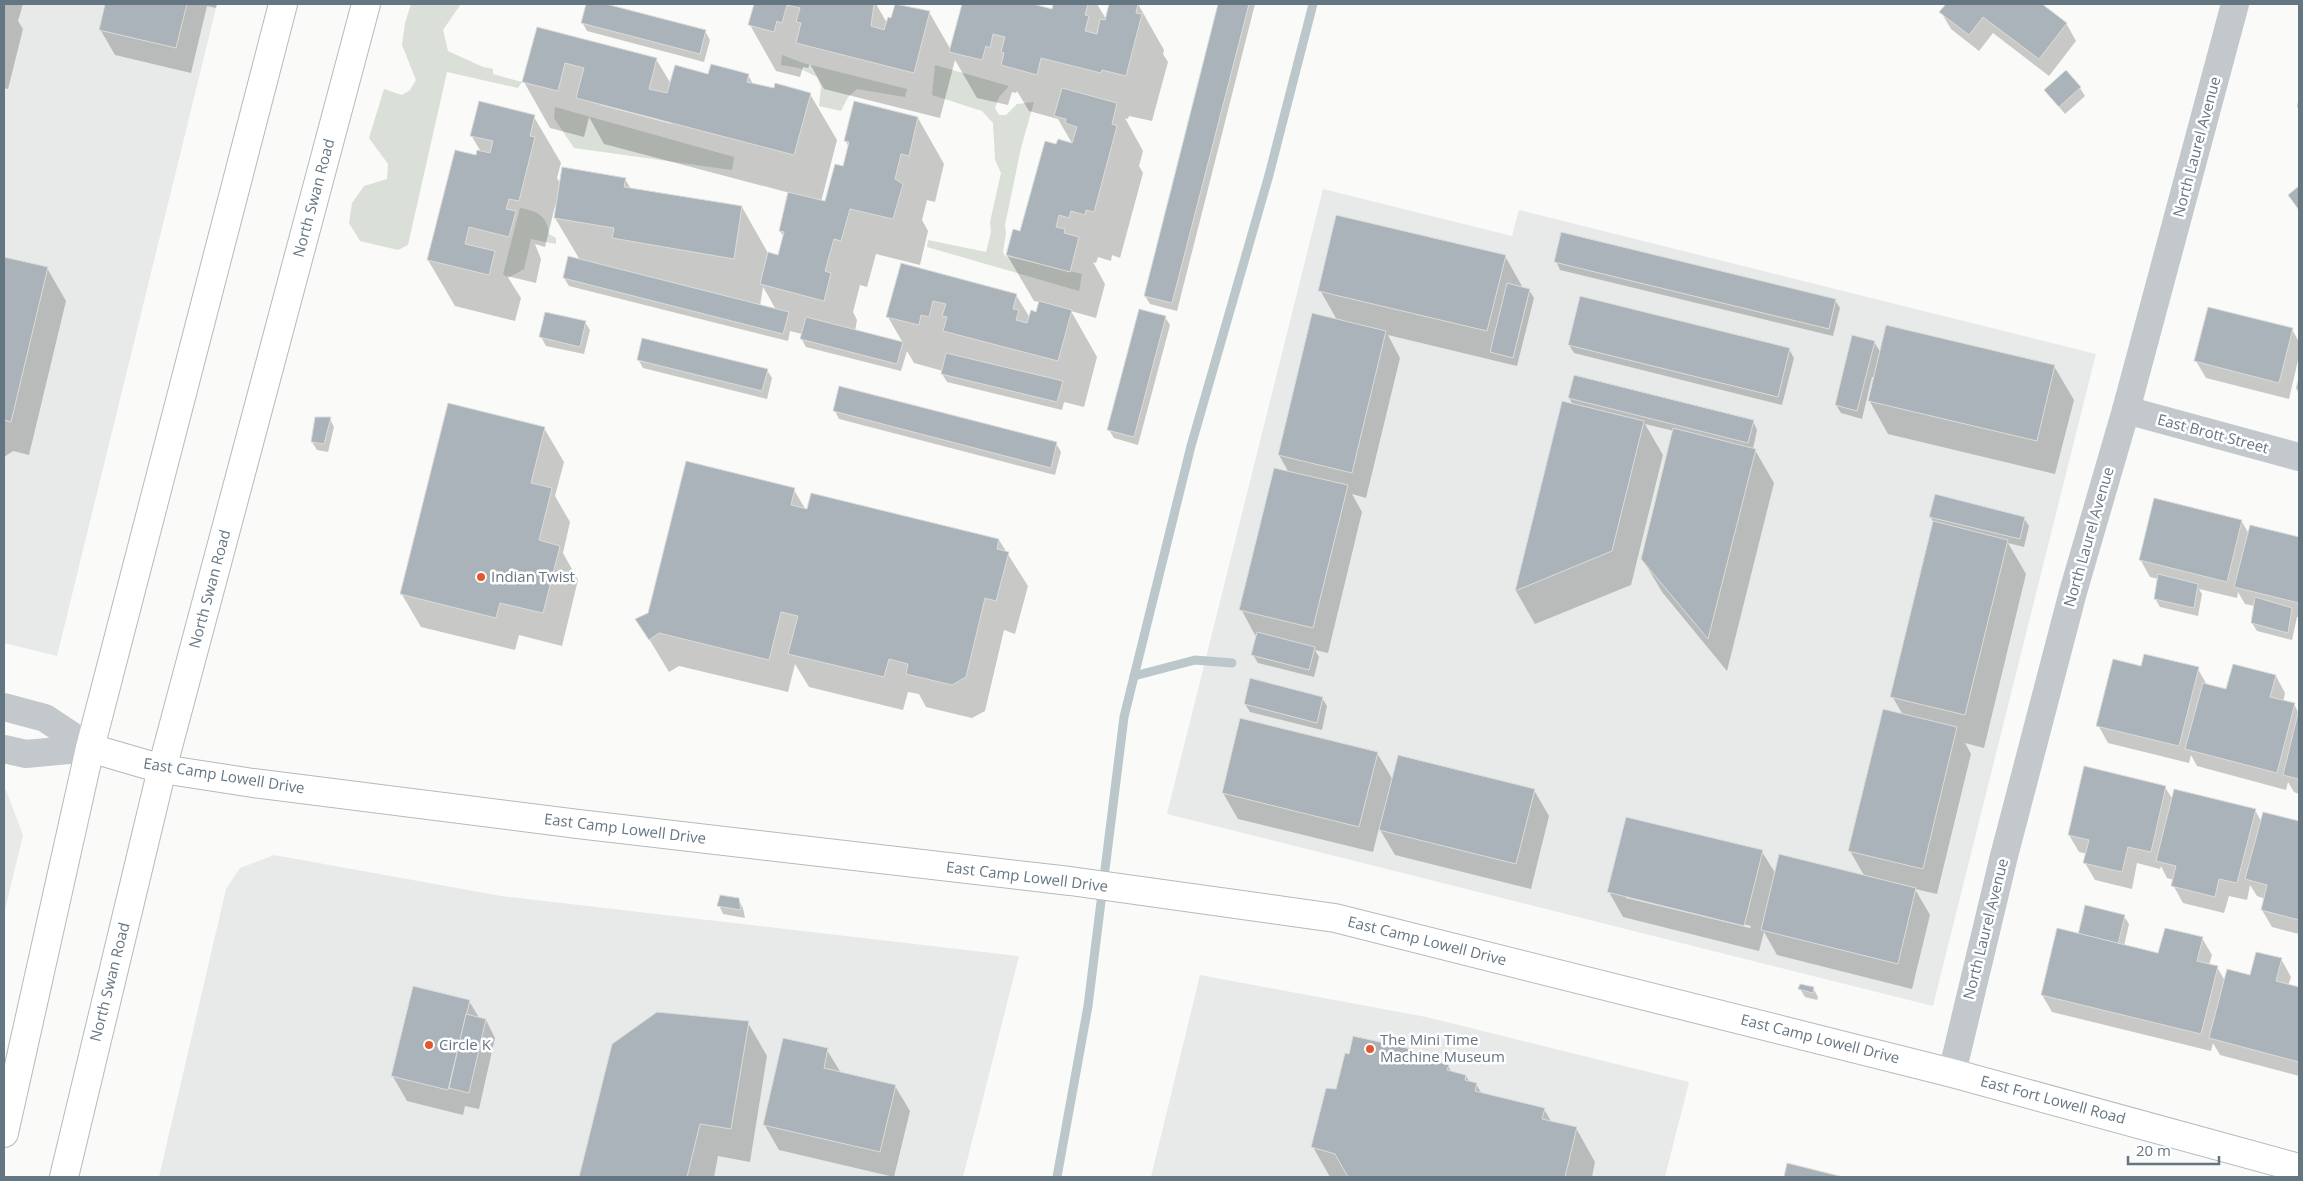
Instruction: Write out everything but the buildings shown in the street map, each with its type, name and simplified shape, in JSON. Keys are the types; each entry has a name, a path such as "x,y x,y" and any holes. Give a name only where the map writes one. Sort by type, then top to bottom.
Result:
{"main road":[{"path":"4,1133 90,748 283,4"},
{"name":"North Swan Road","path":"64,1177 162,769 366,4"},
{"name":"East Camp Lowell Drive","path":"90,748 162,769 253,782 568,823 1070,881 1336,918 1952,1073"},
{"name":"East Fort Lowell Road","path":"1952,1073 2299,1168"}],"street":[{"name":"North Laurel Avenue","path":"1952,1073 2006,846 2073,592 2126,410 2234,4"},
{"name":"East Brott Street","path":"2126,410 2299,457"},
{"name":"East Camp Lowell Drive","path":"4,708 46,718 90,748"},
{"name":"East Camp Lowell Drive","path":"4,749 26,754 90,748"}],"shaded area":[{"path":"4,4 217,4 57,656 4,643"},
{"path":"411,4 461,4 443,30 448,51 483,67 493,69 493,74 522,82 518,88 447,72 408,245 398,250 360,241 349,223 352,203 364,186 387,179 388,164 369,138 384,89 402,95 410,90 416,80 402,45 405,23"},
{"path":"782,55 803,63 907,89 905,97 857,89 848,97 841,111 819,106 821,87 817,77 799,68 781,65"},
{"path":"935,65 1009,86 999,97 995,108 999,115 1006,115 1017,104 1034,102 1021,148 1005,225 1006,233 1003,252 1005,256 1082,274 1079,291 927,247 928,240 986,252 991,232 990,222 1001,173 995,160 993,123 982,111 932,95"},
{"path":"555,107 734,157 732,170 574,148 554,118"},
{"path":"1323,189 1512,236 1519,210 2096,354 1933,1006 1167,814"},
{"path":"520,208 537,213 544,219 549,234 556,238 556,244 531,239 524,269 508,278 503,274"},
{"path":"4,789 23,835 4,914"},
{"path":"274,855 501,896 1019,956 963,1177 159,1177 226,889 240,868"},
{"name":"The Mini Time Machine Museum","path":"1200,975 1426,1017 1689,1082 1665,1177 1151,1177"}],"waterway":[{"path":"1057,1177 1088,1006 1124,717 1191,446 1269,175 1313,4"},
{"path":"1134,676 1195,660 1232,663"}],"place":[{"name":"Indian Twist","path":"481,577"},
{"name":"Circle K","path":"429,1045"},
{"name":"The Mini Time Machine Museum","path":"1370,1049"}]}
